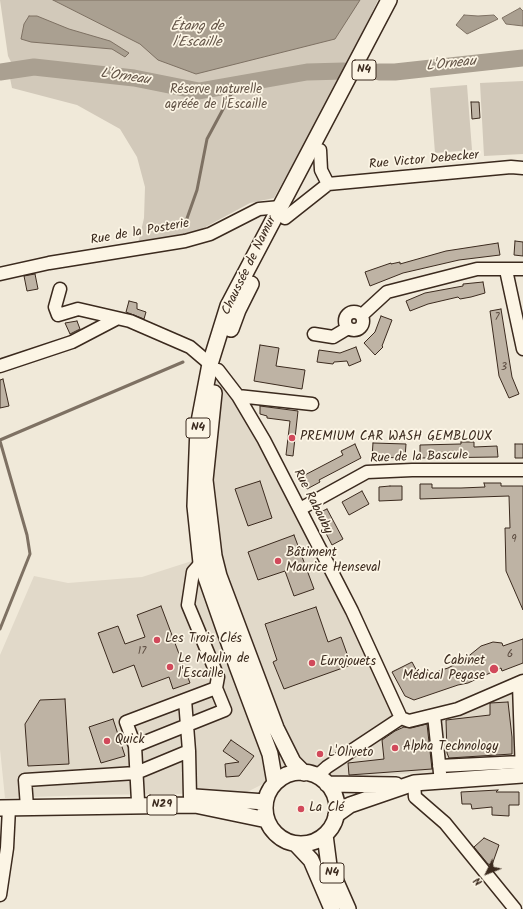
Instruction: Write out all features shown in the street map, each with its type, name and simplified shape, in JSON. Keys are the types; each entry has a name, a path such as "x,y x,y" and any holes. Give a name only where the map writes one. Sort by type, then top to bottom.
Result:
{"main road":[{"name":"Chaussée de Namur","path":"282,212 320,150 364,49 389,0"},
{"name":"Chaussée de Namur","path":"275,783 270,754 237,666 202,563 195,506 198,427 228,306 282,212 345,95 378,41 400,0"},
{"name":"Chaussée de Namur","path":"214,367 205,480 212,550 219,576 276,728 293,762 316,778"},
{"path":"336,815 350,805 440,773 522,771"},
{"path":"316,778 333,794 336,804 336,815 332,826 325,835 311,842 296,844 286,841 278,836 267,820 265,802 269,791 275,783 288,775 410,784"},
{"name":"N29","path":"4,808 190,797 265,802"},
{"name":"N29","path":"56,806 195,805 267,820"},
{"name":"N4","path":"325,835 330,866 348,909"},
{"name":"N4","path":"296,844 311,860 332,909"}],"street":[{"path":"282,212 328,184 321,170 320,150"},
{"name":"Rue Victor Debecker","path":"328,184 511,167 523,168"},
{"name":"Rue de la Posterie","path":"0,274 49,263 185,241 210,234 259,209 282,212"},
{"path":"362,315 387,292 477,269 523,269"},
{"path":"506,270 523,349"},
{"name":"Rue Rabauby","path":"60,289 55,307 58,315 78,309 130,321 190,347 214,367 238,396 264,440 352,611 401,718"},
{"path":"348,328 346,312 355,312 362,315"},
{"path":"314,334 333,337 348,328 357,330 364,324 362,315"},
{"path":"0,366 72,342 116,319"},
{"path":"238,396 312,404"},
{"name":"Rue de la Bascule","path":"300,509 366,472 412,470 523,470"},
{"path":"135,746 225,710 216,688 218,677 188,605 193,572 202,563"},
{"path":"316,778 327,767 401,718 409,721 458,709 521,683 522,771"},
{"path":"138,801 135,746 126,722 216,688"},
{"path":"185,700 188,725 190,797"},
{"path":"434,715 440,773"},
{"path":"27,807 25,780 136,773 189,751"},
{"path":"410,784 415,797 445,823 515,909"},
{"path":"0,895 7,848 4,808"}],"shaded area":[{"path":"218,370 238,396 409,721 519,684 523,767 331,778 305,767 269,781 245,793 87,795 5,798 0,749 0,655 34,576 68,583 142,577 195,560 209,523 214,395"}],"green space":[{"name":"Réserve naturelle agréée de l'Escaille","path":"0,0 378,0 344,71 274,198 250,203 200,230 138,244 144,218 145,187 137,157 120,129 77,105 12,88 10,78 12,64 8,56"},
{"path":"523,81 523,154 484,156 480,83"},
{"path":"467,85 472,150 435,153 430,88"}],"water":[{"name":"Étang de l'Escaille","path":"53,0 360,0 335,39 196,74 158,60 140,44"},
{"path":"520,8 523,11 523,26 506,24 502,18"},
{"path":"464,15 494,15 498,19 467,34 456,25"},
{"path":"29,16 37,16 69,29 110,41 129,53 125,57 112,49 31,42 21,39 24,24"}],"building":[{"path":"471,102 479,102 480,118 472,119"},
{"path":"515,241 523,242 523,256 514,255"},
{"path":"498,243 500,255 459,260 403,273 370,286 365,272 391,263 400,262 400,264 446,251"},
{"path":"35,274 38,289 27,291 24,276"},
{"path":"483,282 485,293 471,297 460,299 458,297 428,304 410,311 406,301 425,293 463,286 463,284"},
{"path":"129,301 137,303 137,309 146,312 144,319 126,312"},
{"path":"501,309 512,377 519,394 509,398 499,376 490,311"},
{"path":"381,316 392,320 382,346 383,347 375,355 364,343 375,332"},
{"path":"77,321 80,329 70,334 65,323"},
{"path":"260,345 279,348 276,366 305,370 302,389 254,381"},
{"path":"356,347 361,361 349,366 347,361 334,362 333,364 317,362 319,350 340,353"},
{"path":"3,379 9,406 0,408 0,380"},
{"name":"PREMIUM CAR WASH GEMBLOUX","path":"260,406 298,411 293,456 286,455 290,421 267,418 267,416 260,414"},
{"path":"461,442 474,442 474,447 497,446 498,457 420,458 420,445 461,444"},
{"path":"373,443 406,444 405,458 372,457"},
{"path":"355,444 361,458 319,480 320,482 307,489 301,477 343,455 341,451"},
{"path":"515,444 523,444 523,458 515,458"},
{"path":"260,481 272,518 248,526 235,489"},
{"path":"484,483 501,483 501,486 523,486 523,610 506,571 505,528 510,528 509,496 420,499 420,484 432,484 432,488 461,488 485,487"},
{"path":"402,486 402,500 379,501 379,487"},
{"path":"362,491 369,504 349,515 342,502"},
{"path":"327,509 343,539 332,545 316,514"},
{"name":"Bâtiment Maurice Henseval","path":"294,535 314,589 294,596 285,571 258,580 248,552"},
{"path":"161,606 190,683 173,689 169,677 142,687 134,665 113,673 98,633 118,626 125,644 145,637 137,615"},
{"path":"316,607 328,642 341,637 351,665 284,689 273,662 277,660 265,624"},
{"path":"523,639 523,663 502,671 501,668 468,683 414,700 405,696 392,672 412,662 420,677 448,668 465,659 481,646 493,642 502,643 503,646"},
{"path":"65,699 69,764 28,766 25,724 40,700"},
{"path":"508,702 512,737 512,754 449,758 447,753 446,720 490,715 490,703"},
{"name":"Quick","path":"113,719 125,756 101,763 89,727"},
{"path":"427,724 432,769 349,775 348,763 384,759 382,740 395,731 404,727 411,728"},
{"path":"231,740 254,756 239,776 226,777 225,764 239,762 223,751"},
{"path":"498,790 496,792 519,792 519,805 509,805 509,816 492,815 492,807 472,809 471,804 462,804 461,792"},
{"path":"484,838 499,845 492,865 488,864 474,847"}],"waterway":[{"name":"L'Orneau","path":"379,72 395,72 523,58"},
{"name":"L'Orneau","path":"0,72 34,67 134,78 199,91 307,72 344,71"},
{"path":"185,224 197,190 207,139 236,85"},
{"path":"0,440 183,362"},
{"path":"0,441 27,535 30,554 0,629"}],"place":[{"name":"PREMIUM CAR WASH GEMBLOUX","path":"292,438"},
{"name":"Bâtiment Maurice Henseval","path":"278,561"},
{"name":"Les Trois Clés","path":"157,640"},
{"name":"Eurojouets","path":"312,663"},
{"name":"Le Moulin de l'Escaille","path":"170,667"},
{"name":"Cabinet Médical Pegase","path":"494,669"},
{"name":"Quick","path":"107,741"},
{"name":"Alpha Technology","path":"395,748"},
{"name":"L'Oliveto","path":"320,754"},
{"name":"La Clé","path":"301,809"}]}
